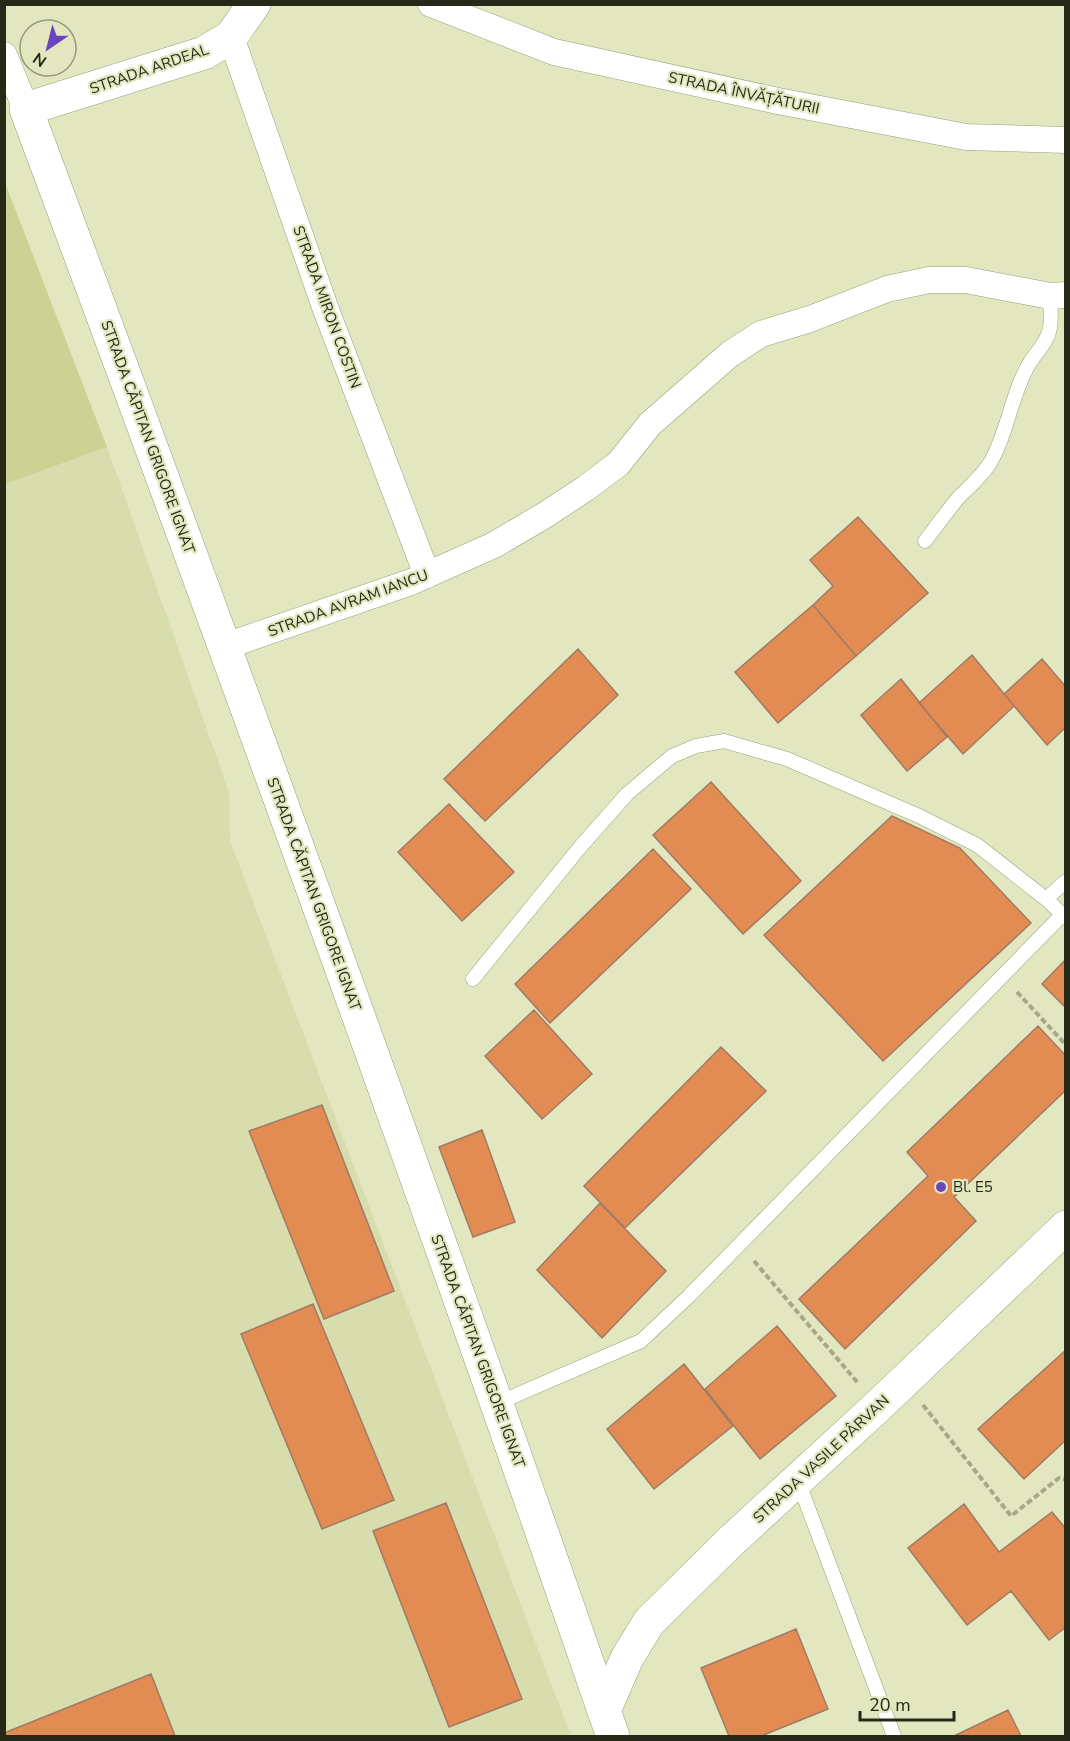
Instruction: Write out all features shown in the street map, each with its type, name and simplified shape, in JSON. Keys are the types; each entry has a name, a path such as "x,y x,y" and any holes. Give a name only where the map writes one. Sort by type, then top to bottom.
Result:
{"street":[{"name":"STRADA ARDEAL","path":"27,109 204,53 231,37 254,4"},
{"name":"STRADA ÎNVĂȚĂTURII","path":"430,4 554,52 778,101 966,137 1065,140"},
{"name":"STRADA MIRON COSTIN","path":"231,37 325,307 427,574"},
{"name":"STRADA CĂPITAN GRIGORE IGNAT","path":"4,55 27,109 226,646 498,1403 609,1724"},
{"name":"STRADA AVRAM IANCU","path":"226,646 411,582 494,544 545,515 618,464 650,424 730,354 761,334 810,319 887,289 929,280 966,280 1058,296"},
{"name":"STRADA VASILE PÂRVAN","path":"609,1724 627,1658 649,1622 730,1542 878,1407 1065,1227"}],"lane":[{"path":"925,541 989,464 1029,364 1044,344 1058,296"},
{"path":"473,979 581,846 627,794 672,756 696,746 724,741 787,759 919,816 977,845 1064,916 1002,976 689,1296 641,1341 498,1403"},
{"path":"1046,899 1065,881"},
{"path":"798,1481 894,1737"}],"path":[{"path":"1002,976 1065,1045"},
{"path":"740,1244 878,1407"},
{"path":"904,1381 1011,1516 1059,1478 1065,1480"}],"shaded area":[{"path":"4,180 107,447 5,484 4,484"},
{"path":"107,447 229,792 230,841 571,1736 5,1736 4,484"}],"building":[{"path":"858,517 928,593 856,656 813,605 833,586 810,560"},
{"path":"813,605 856,656 778,723 735,672"},
{"path":"578,649 618,695 485,821 444,779"},
{"path":"972,655 1014,706 963,754 919,703"},
{"path":"1042,659 1066,687 1066,727 1047,745 1004,694"},
{"path":"901,679 947,737 907,771 861,715"},
{"path":"711,782 801,881 743,934 653,835"},
{"path":"449,804 514,872 462,921 398,852"},
{"path":"892,816 960,848 1031,923 883,1061 764,935"},
{"path":"653,849 691,889 550,1023 515,984"},
{"path":"1066,959 1066,1008 1042,984"},
{"path":"534,1010 592,1074 542,1119 485,1056"},
{"name":"Bl. E5","path":"1038,1026 1066,1056 1066,1090 954,1197 976,1221 845,1349 799,1299 928,1176 907,1152"},
{"path":"721,1047 766,1091 625,1228 584,1186"},
{"path":"322,1105 394,1291 324,1319 249,1131"},
{"path":"482,1130 515,1222 473,1237 439,1147"},
{"path":"600,1203 666,1271 602,1338 537,1270"},
{"path":"313,1304 394,1500 322,1529 241,1334"},
{"path":"777,1326 836,1396 760,1459 705,1389"},
{"path":"1066,1350 1066,1440 1024,1479 978,1429"},
{"path":"684,1364 733,1426 654,1489 607,1429"},
{"path":"446,1503 522,1699 449,1727 373,1531"},
{"path":"964,1504 999,1552 1052,1512 1066,1529 1066,1627 1049,1640 1011,1591 967,1625 908,1548"},
{"path":"796,1629 828,1709 761,1736 729,1736 701,1668"},
{"path":"151,1674 175,1736 4,1736 4,1733"},
{"path":"1008,1710 1021,1736 954,1736"}],"place":[{"name":"Bl. E5","path":"941,1187"}]}
